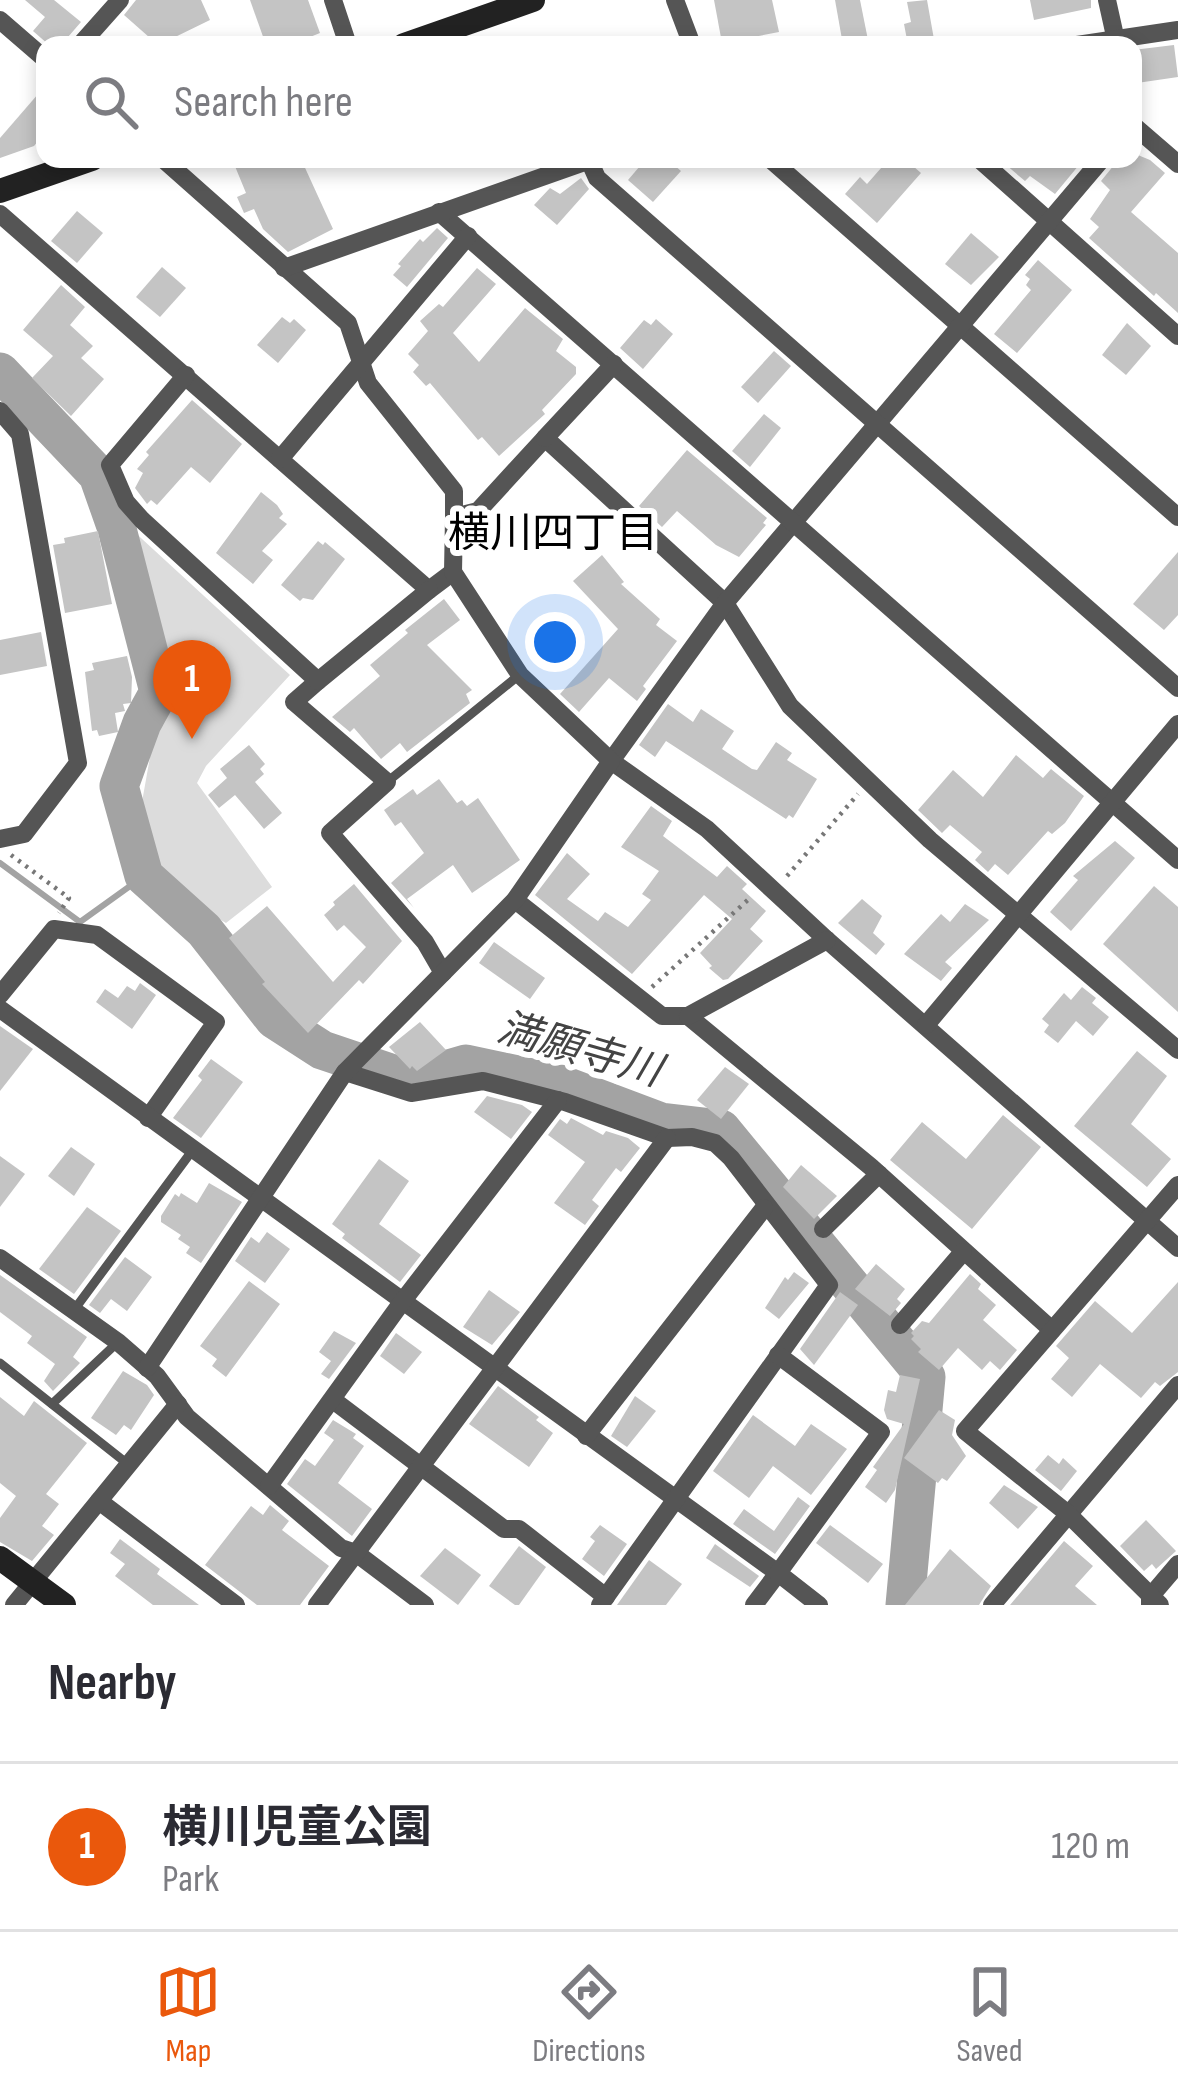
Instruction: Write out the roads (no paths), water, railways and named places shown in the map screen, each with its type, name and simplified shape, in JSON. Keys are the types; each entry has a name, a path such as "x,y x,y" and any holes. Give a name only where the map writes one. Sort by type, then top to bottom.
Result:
{"street":[{"path":"88,36 120,0"},
{"path":"333,0 346,36"},
{"path":"430,36 533,0"},
{"path":"675,0 689,36"},
{"path":"1107,0 1115,36"},
{"path":"0,20 36,51"},
{"path":"1142,36 1178,30"},
{"path":"1142,133 1178,164"},
{"path":"0,191 66,168"},
{"path":"173,168 348,323 368,383 454,491 453,572 520,675 611,761 707,829 1178,1248"},
{"path":"284,268 568,168"},
{"path":"594,168 597,178 1178,688"},
{"path":"780,168 1178,517"},
{"path":"989,168 1178,336"},
{"path":"147,1368 354,1064 515,900 725,603 1094,168"},
{"path":"439,212 1178,860"},
{"path":"0,214 429,590"},
{"path":"280,459 468,236"},
{"path":"454,517 478,511 614,364"},
{"path":"186,375 110,465 126,502 142,520 318,682"},
{"path":"0,412 20,434 78,763 24,834 0,843"},
{"path":"545,438 725,603 790,706 930,840 1178,1050"},
{"path":"443,973 424,942 330,833 388,782 294,702 453,572"},
{"path":"926,1025 1178,724"},
{"path":"515,900 662,1016 688,1016 827,940"},
{"path":"0,995 53,929 97,935 216,1022 148,1118"},
{"path":"0,1009 819,1605"},
{"path":"688,1016 879,1174 1052,1330"},
{"path":"333,1400 504,1529 519,1529 603,1601 829,1285 731,1158 715,1144 692,1137 667,1138 558,1100 483,1081 411,1093 354,1064"},
{"path":"269,1486 402,1302 558,1100"},
{"path":"317,1605 667,1138"},
{"path":"823,1229 879,1174"},
{"path":"1178,1185 964,1431 1067,1513 1154,1602 1178,1564"},
{"path":"586,1436 764,1208"},
{"path":"899,1325 963,1252"},
{"path":"0,1258 118,1342 147,1368 187,1417 341,1548 356,1553 425,1605"},
{"path":"754,1605 881,1432 778,1355"},
{"path":"992,1605 1178,1385"},
{"path":"14,1605 178,1405"},
{"path":"99,1501 236,1605"},
{"path":"0,1558 64,1605"}],"lane":[{"path":"388,782 520,675"},
{"path":"74,1310 193,1151"},
{"path":"52,1404 118,1342"},
{"path":"0,1363 129,1465"}],"waterway":[{"name":"満願寺川","path":"0,372 98,475 117,529 159,692 119,786 144,876 204,930 274,1019 322,1050 411,1080 466,1064 560,1084 661,1122 721,1129 926,1377 905,1605"},
{"path":"0,863 80,922 144,876"}],"place":[{"name":"横川児童公園","path":"192,739"}],"district":[{"name":"横川四丁目","path":"553,532"}]}
